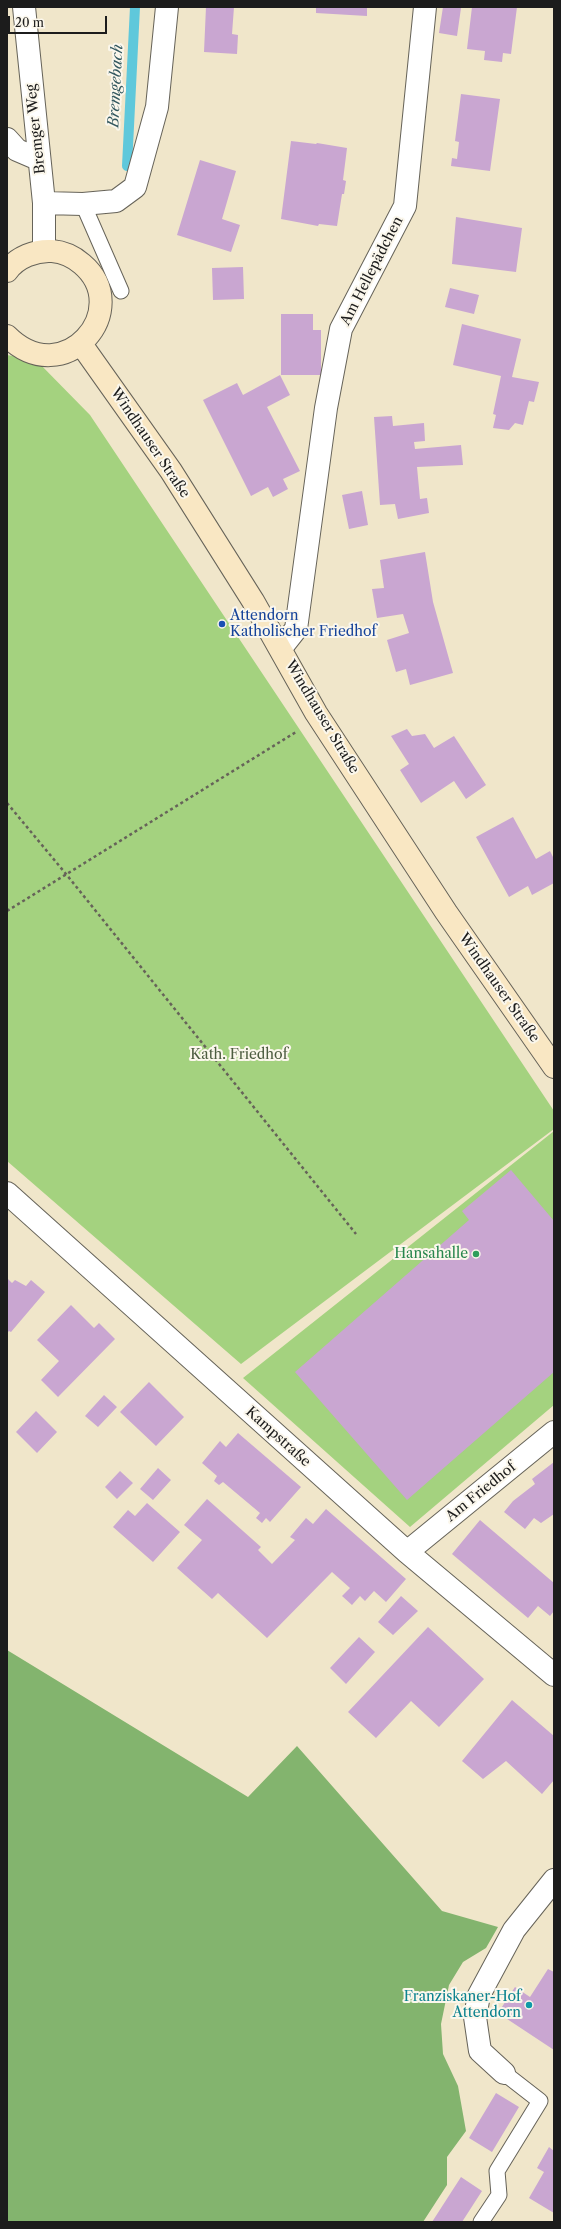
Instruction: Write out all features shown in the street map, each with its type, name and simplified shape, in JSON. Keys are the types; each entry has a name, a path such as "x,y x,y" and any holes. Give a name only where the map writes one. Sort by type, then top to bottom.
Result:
{"main road":[{"path":"7,271 26,256 44,251 61,252 76,259 89,270 97,284 101,300 99,317 92,332 81,344 66,352 50,356 32,354 17,346 7,336"},
{"name":"Windhauser Straße","path":"81,344 171,471 281,648 316,713 446,912 554,1067"}],"street":[{"name":"Bremger Weg","path":"24,7 38,159 44,203 44,251"},
{"path":"44,203 83,204 116,201 135,187 157,107 167,7"},
{"name":"Am Hellepädchen","path":"281,648 296,629 326,408 341,329 406,206 425,7"},
{"path":"7,139 17,150 38,159"},
{"name":"Kampstraße","path":"7,1193 407,1552 554,1675"},
{"name":"Am Friedhof","path":"407,1552 554,1432"},
{"path":"504,2073 480,2051 475,2017 479,1995 514,1930 554,1880"}],"lane":[{"path":"83,204 121,291"},
{"path":"481,2222 499,2194 497,2171 540,2101 504,2073"}],"path":[{"path":"7,911 300,730 316,713"},
{"path":"7,803 356,1234"}],"green space":[{"name":"Kath. Friedhof","path":"7,355 36,360 90,415 554,1111 554,1129 241,1364 7,1161"},
{"name":"Hansahalle","path":"554,1131 554,1405 410,1527 243,1378"},
{"path":"7,1650 248,1797 297,1746 442,1911 498,1927 486,1948 463,1962 449,1985 441,2024 443,2054 458,2086 466,2131 447,2157 447,2185 423,2222 7,2222"}],"building":[{"path":"206,7 234,7 232,34 238,35 237,54 204,52"},
{"path":"316,7 367,7 367,16 316,13"},
{"path":"443,7 461,8 457,36 439,33"},
{"path":"472,7 517,7 511,54 503,53 502,62 484,60 485,51 467,49"},
{"path":"461,94 500,99 490,171 451,166 452,158 457,159 459,142 455,141"},
{"path":"291,141 317,143 347,148 343,180 346,181 344,194 342,194 337,226 319,224 318,226 281,219"},
{"path":"200,160 236,171 222,219 240,225 231,252 177,235"},
{"path":"456,217 522,228 516,272 452,264"},
{"path":"243,267 244,299 213,300 212,268"},
{"path":"450,288 479,295 474,314 445,307"},
{"path":"281,314 313,314 313,330 321,330 321,375 281,375"},
{"path":"462,324 521,339 512,377 539,382 534,402 529,401 523,425 515,423 509,430 493,428 496,415 493,414 501,376 453,365"},
{"path":"280,375 290,395 267,407 300,471 283,479 288,489 273,497 268,487 251,496 203,400 237,383 243,395"},
{"path":"392,416 393,426 424,423 425,441 414,442 415,449 461,445 463,465 417,467 420,499 427,498 429,513 398,519 395,504 380,505 374,417"},
{"path":"362,491 368,525 349,529 342,495"},
{"path":"425,552 433,602 453,673 410,685 406,669 396,672 387,640 409,633 403,614 377,618 372,589 384,588 380,560"},
{"path":"407,729 412,736 425,734 434,748 454,736 486,785 466,799 454,781 421,803 400,770 409,764 391,736"},
{"path":"513,817 536,859 550,851 554,859 554,883 532,895 528,886 509,897 476,837"},
{"name":"Hansahalle","path":"511,1170 554,1221 554,1372 407,1500 295,1372 469,1220 462,1211"},
{"path":"7,1278 12,1283 15,1280 26,1286 31,1280 45,1292 11,1332 9,1331 7,1333"},
{"path":"71,1305 94,1328 99,1323 115,1339 58,1397 41,1380 59,1361 37,1340"},
{"path":"149,1382 184,1417 156,1446 120,1412"},
{"path":"104,1395 117,1407 98,1427 85,1416"},
{"path":"36,1411 57,1432 37,1453 16,1432"},
{"path":"238,1433 301,1487 270,1522 266,1518 262,1523 256,1518 260,1513 223,1482 219,1485 214,1481 217,1476 202,1463 220,1441 226,1447"},
{"path":"554,1462 554,1514 541,1523 534,1518 525,1529 504,1512 513,1501 535,1484 532,1479"},
{"path":"158,1468 171,1480 153,1500 140,1489"},
{"path":"120,1471 133,1483 117,1499 105,1487"},
{"path":"207,1499 261,1547 258,1550 272,1564 295,1540 290,1537 306,1518 313,1524 326,1509 406,1579 386,1602 374,1591 365,1601 360,1596 352,1605 342,1596 350,1588 332,1572 267,1638 218,1593 212,1599 177,1568 202,1540 184,1525"},
{"path":"147,1503 180,1532 153,1562 113,1527 128,1510 135,1516"},
{"path":"480,1520 554,1583 554,1611 550,1616 538,1606 528,1618 452,1554"},
{"path":"401,1596 418,1611 393,1635 378,1622"},
{"path":"428,1627 484,1679 439,1727 411,1701 376,1738 348,1712"},
{"path":"359,1637 375,1652 346,1684 330,1668"},
{"path":"512,1700 554,1736 554,1780 542,1794 506,1761 483,1779 462,1761"},
{"name":"Franziskaner-Hof Attendorn","path":"548,1969 554,1972 554,2050 498,2013 515,1987 530,1997"},
{"path":"496,2093 519,2107 492,2152 469,2138"},
{"path":"549,2147 554,2151 554,2213 529,2198 544,2172 537,2168"},
{"path":"461,2177 482,2191 462,2222 432,2222"}],"waterway":[{"name":"Bremgebach","path":"127,166 135,7"}],"place":[{"name":"Attendorn Katholischer Friedhof","path":"222,624"},
{"name":"Hansahalle","path":"476,1254"},
{"name":"Franziskaner-Hof Attendorn","path":"529,2005"}]}
